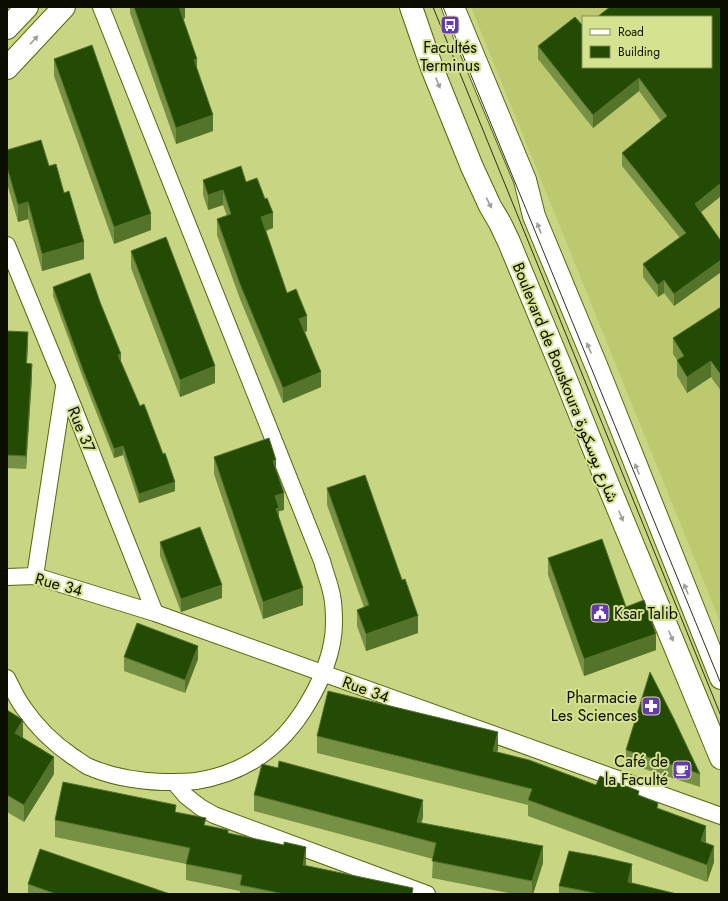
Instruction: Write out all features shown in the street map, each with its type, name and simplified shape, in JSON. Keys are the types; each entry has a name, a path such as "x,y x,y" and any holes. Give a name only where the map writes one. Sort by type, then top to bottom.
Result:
{"street":[{"path":"7,28 27,7"},
{"path":"7,68 64,7"},
{"path":"7,678 22,706 41,730 64,750 86,765 114,776 144,781 196,781 237,769 257,759 274,746 290,730 312,697 323,673 332,644 334,624 332,596 322,561 100,7"},
{"name":"Boulevard de Bouskoura شارع بوسكورة","path":"411,7 432,68 472,167 509,242 721,758"},
{"name":"Boulevard de Bouskoura شارع بوسكورة","path":"453,7 525,180 534,216 598,370 721,678"},
{"name":"Rue 37","path":"7,245 65,386 155,613"},
{"path":"35,576 65,386"},
{"name":"Rue 34","path":"7,577 35,576 155,613 721,816"},
{"path":"174,782 186,796 200,807 214,815 427,894"}],"shaded area":[{"path":"471,7 721,7 721,624"}],"building":[{"path":"134,7 179,7 197,59 194,60 213,115 176,128"},
{"path":"610,7 721,7 721,183 695,204 721,241 721,260 674,294 664,280 658,285 643,264 686,233 622,153 667,116 639,78 593,115 538,46 575,17 582,25 582,68 712,68 712,16 598,16"},
{"path":"92,45 151,214 114,227 54,59"},
{"path":"41,140 49,166 56,164 64,193 69,191 84,242 42,254 28,202 18,205 7,167 7,150"},
{"path":"241,166 246,182 257,178 265,199 267,198 273,213 261,217 287,293 296,289 307,316 299,319 321,372 283,388 240,284 217,219 231,214 223,190 208,195 203,180"},
{"path":"166,237 215,366 180,380 131,251"},
{"path":"90,273 121,354 118,355 140,406 144,404 163,454 165,453 175,482 139,494 123,446 114,449 53,287"},
{"path":"721,307 721,375 711,361 687,377 677,360 684,356 673,338"},
{"path":"7,331 28,332 26,363 32,364 26,456 7,455"},
{"path":"269,438 276,460 273,461 284,493 275,496 279,508 276,509 303,588 263,602 214,457"},
{"path":"365,475 402,580 405,579 418,616 366,634 357,610 369,605 327,488"},
{"path":"200,527 222,585 181,599 160,542"},
{"path":"602,539 626,607 644,600 656,634 584,659 548,558"},
{"path":"137,623 198,646 185,680 124,657"},
{"path":"650,672 674,719 700,774 626,750"},
{"path":"328,691 498,732 493,751 529,760 596,785 600,776 639,791 638,795 658,803 657,808 706,826 701,841 714,846 707,865 528,800 532,789 317,736"},
{"path":"7,710 23,720 15,733 54,757 24,805 7,795"},
{"path":"279,761 423,800 417,822 543,846 532,881 432,861 436,843 254,795 262,764 278,768"},
{"path":"63,782 176,805 175,812 206,818 204,825 228,830 228,833 284,845 284,842 306,847 303,865 413,888 412,894 284,894 240,885 242,875 186,864 190,848 55,820"},
{"path":"40,849 170,894 56,894 28,884"},
{"path":"569,851 632,864 628,882 677,894 595,894 559,886"}],"tram line":[{"path":"433,7 721,716"},
{"path":"443,7 721,684"}],"place":[{"name":"Facultés Terminus","path":"450,25"},
{"name":"Ksar Talib","path":"600,613"},
{"name":"Pharmacie Les Sciences","path":"651,706"},
{"name":"Café de la Faculté","path":"682,770"}]}
